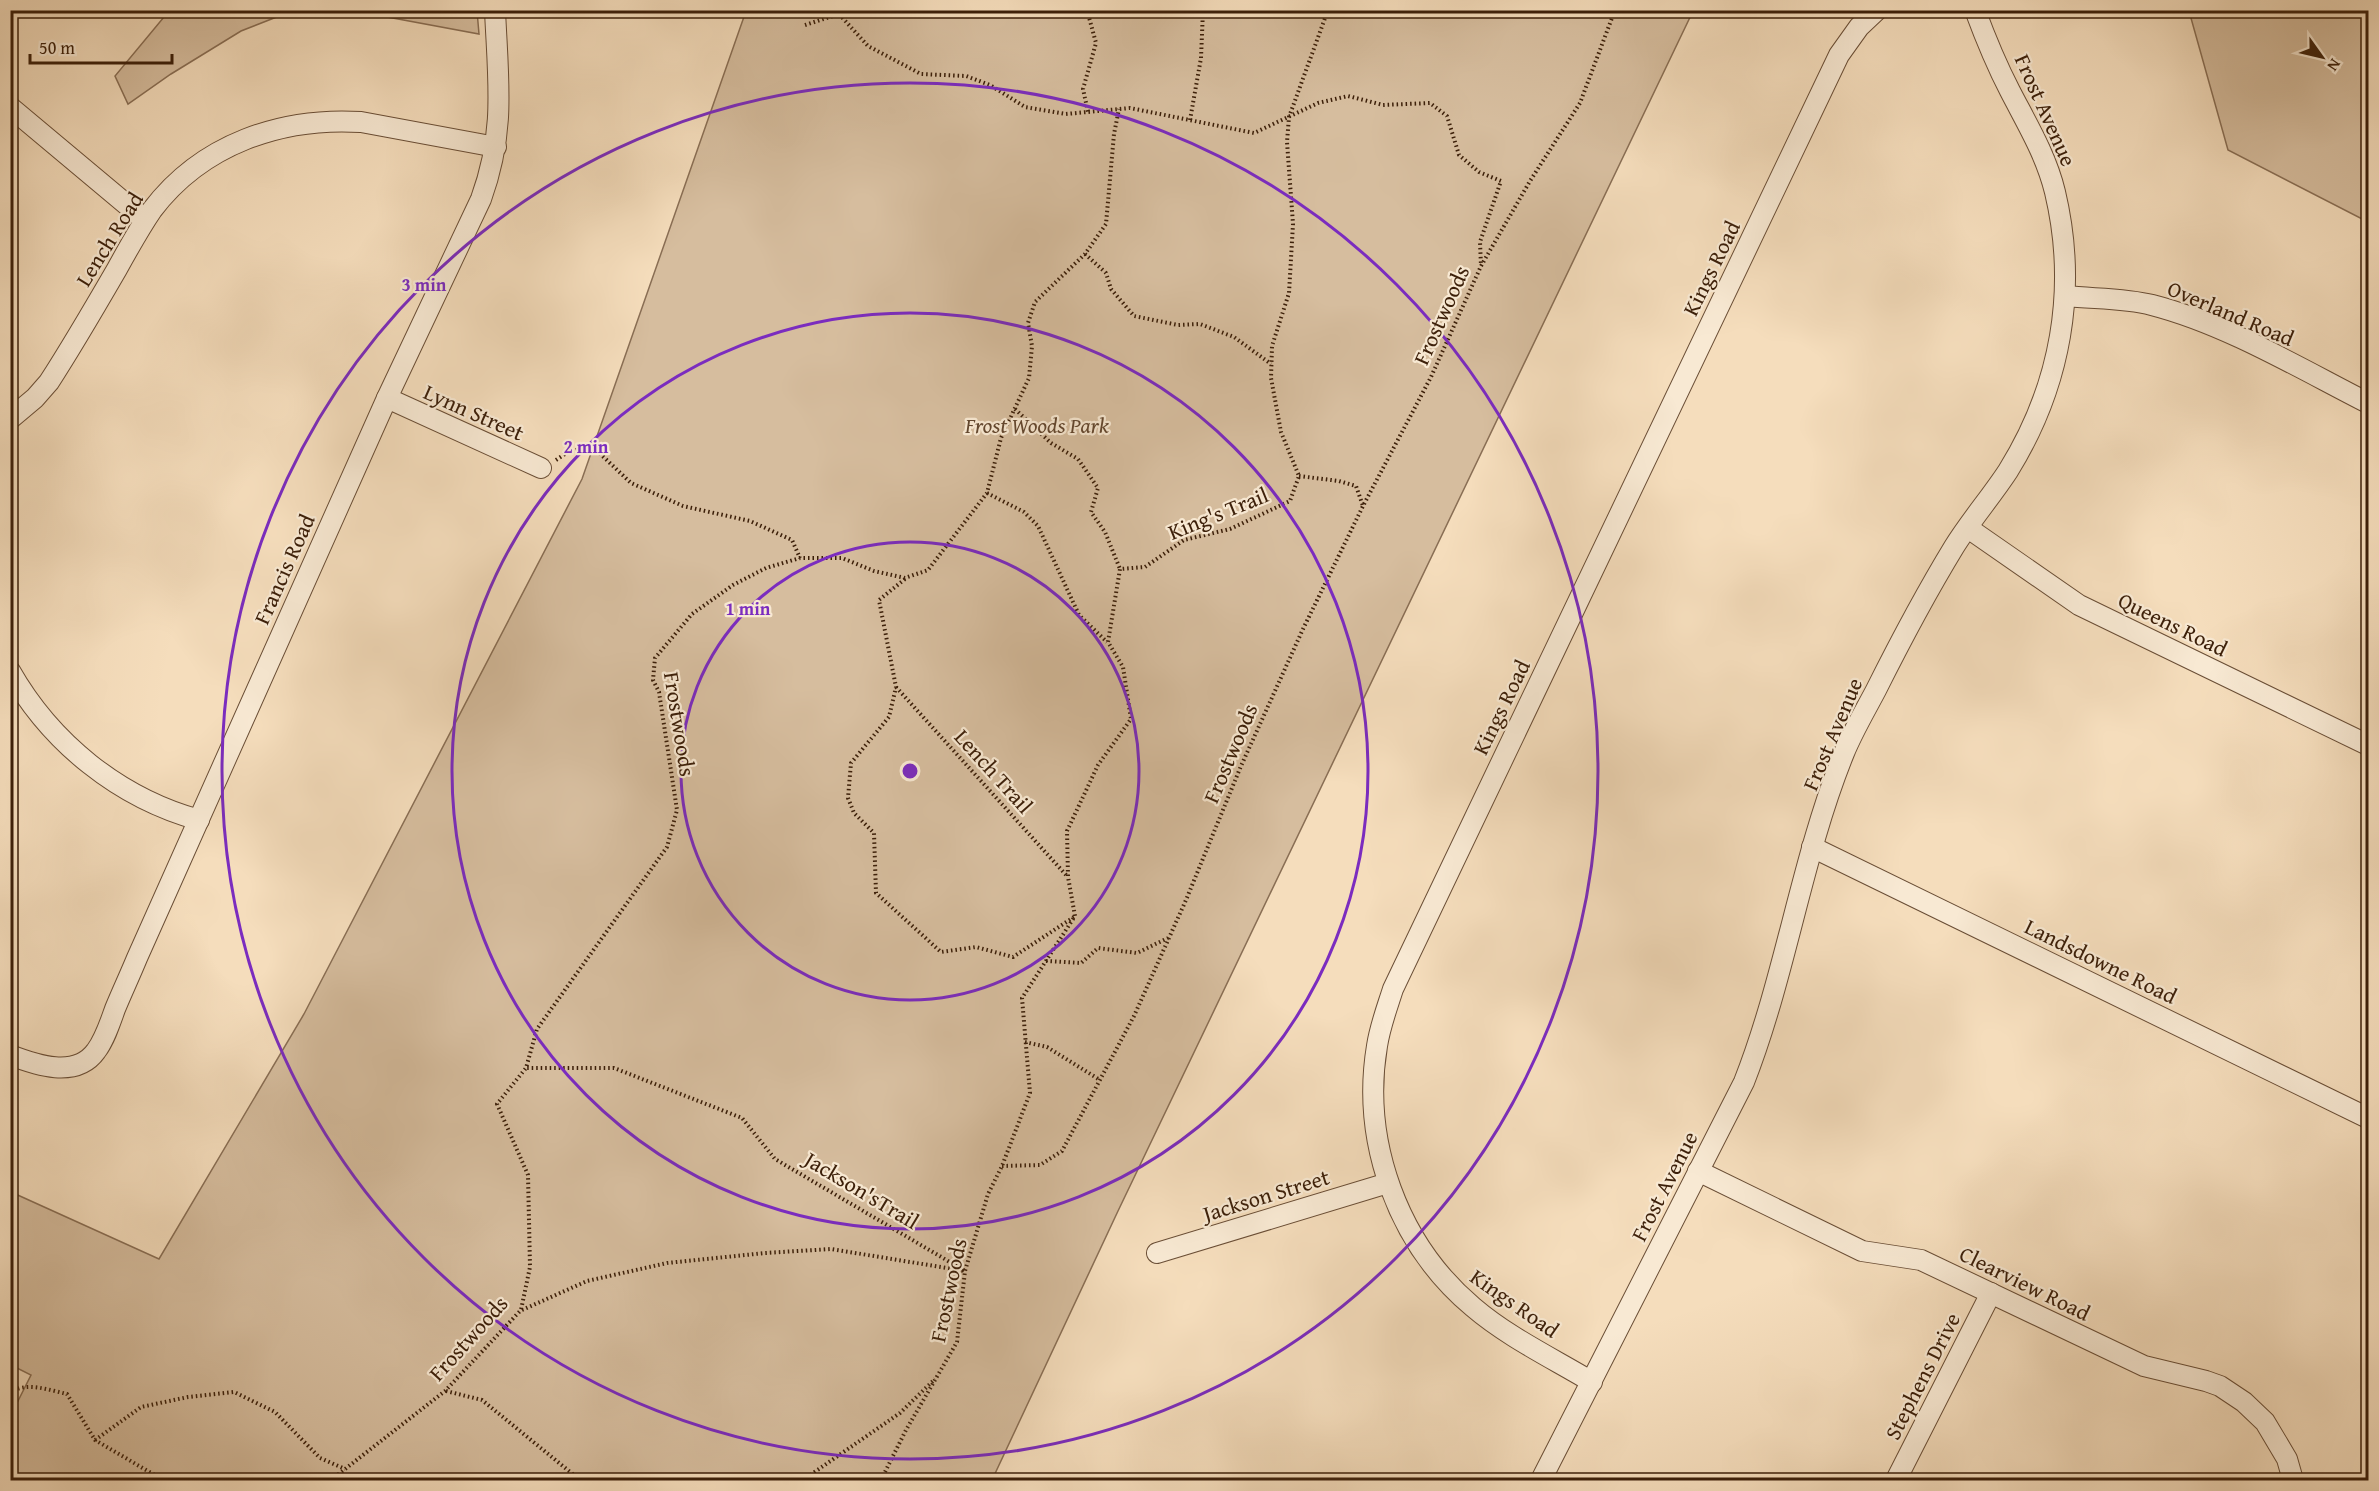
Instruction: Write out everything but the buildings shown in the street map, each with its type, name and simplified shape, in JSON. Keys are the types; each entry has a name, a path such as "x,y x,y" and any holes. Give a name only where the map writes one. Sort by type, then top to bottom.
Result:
{"street":[{"name":"Francis Road","path":"10,1054 43,1066 59,1068 78,1064 95,1053 105,1036 198,820 387,398 481,199 496,147 500,99 495,10"},
{"name":"Frost Avenue","path":"1541,1480 1744,1082 1763,1034 1812,847 1845,752 1894,654 1955,546 2013,461 2030,432 2044,399 2061,338 2066,296 2063,234 2054,187 2042,153 2009,89 1975,10"},
{"name":"Kings Road","path":"1592,1382 1473,1308 1452,1288 1416,1242 1388,1183 1376,1133 1374,1074 1379,1036 1393,989 1835,64 1865,14"},
{"path":"10,107 145,220"},
{"name":"Lench Road","path":"10,419 35,398 49,382 145,220 170,190 206,159 248,137 294,124 318,121 361,122 496,147"},
{"name":"Overland Road","path":"2066,296 2150,304 2188,315 2368,403"},
{"name":"Lynn Street","path":"387,398 541,468"},
{"name":"Queens Road","path":"1968,528 2079,605 2368,745"},
{"path":"10,671 38,712 60,738 85,761 142,799 173,813 198,820"},
{"name":"Landsdowne Road","path":"1812,847 2368,1118"},
{"name":"Clearview Road","path":"1698,1171 1862,1251 1921,1260 2144,1366 2206,1381 2232,1394 2255,1411 2273,1433 2287,1459 2293,1480"},
{"name":"Jackson Street","path":"1157,1253 1388,1183"},
{"name":"Stephens Drive","path":"1896,1480 1991,1293"}],"path":[{"path":"1088,10 1096,43 1083,89 1088,112"},
{"path":"1190,120 1201,58 1203,10"},
{"path":"1328,10 1289,117 1287,142 1293,224 1289,293 1272,346 1271,378 1281,432 1299,476 1339,481 1356,486 1363,506"},
{"name":"Frostwoods","path":"881,1480 906,1430 957,1342 965,1271 988,1194 1002,1166 1040,1165 1062,1151 1134,1016 1241,766 1363,506 1431,377 1481,266 1530,181 1580,103 1615,10"},
{"path":"805,25 839,14 867,46 921,74 966,76 990,85 1025,107 1066,114 1130,108 1254,134 1318,103 1348,96 1383,105 1430,103 1447,116 1459,155 1479,172 1501,181 1480,242 1481,266"},
{"path":"1075,916 1013,957 976,947 941,952 876,893 874,833 854,813 848,798 851,762 890,717 896,687 879,600 905,578 928,570 987,493 1001,438 1029,378 1032,346 1028,323 1035,302 1085,254 1106,224 1114,134 1119,109"},
{"path":"1085,254 1106,273 1111,289 1134,316 1178,325 1200,324 1234,337 1271,365"},
{"path":"1015,409 1052,442 1078,459 1098,488 1091,512 1105,532 1120,569 1108,642"},
{"path":"541,468 568,452 592,446 631,483 683,506 760,525 792,540 800,558"},
{"name":"King's Trail","path":"1120,569 1145,567 1184,540 1230,528 1290,501 1299,476"},
{"path":"987,493 1024,512 1038,526 1079,615 1108,642 1123,667 1131,719 1098,765 1067,831 1068,877 1075,916 1022,998 1030,1093 1002,1166"},
{"name":"Frostwoods","path":"331,1480 445,1391 521,1310 530,1267 528,1175 497,1104 526,1068 537,1029 667,847 677,810 659,692 653,680 655,658 692,614 733,585 766,568 800,558 842,558 874,571 905,578"},
{"name":"Lench Trail","path":"896,687 1068,877"},
{"path":"1046,961 1081,963 1098,948 1137,953 1169,938"},
{"path":"1025,1042 1047,1047 1100,1080"},
{"name":"Jackson'sTrail","path":"526,1068 614,1068 742,1118 775,1159 965,1271"},
{"name":"Jackson'sTrail","path":"521,1310 587,1281 667,1263 765,1253 831,1249 965,1271"},
{"path":"803,1480 900,1413 941,1373"},
{"path":"10,1393 17,1387 38,1388 67,1394 95,1440 163,1480"},
{"path":"445,1391 482,1400 580,1480"},
{"path":"95,1440 141,1407 188,1397 234,1392 275,1412 320,1458 345,1469"}],"green space":[{"path":"169,11 292,11 241,31 171,74 128,104 115,76"},
{"path":"355,11 477,11 479,34"},
{"name":"Frost Woods Park","path":"746,11 1693,11 1118,1211 992,1480 11,1480 11,1415 31,1375 11,1365 11,1192 159,1259 304,1014 582,479"},
{"path":"2189,11 2368,11 2368,222 2228,150"}]}
